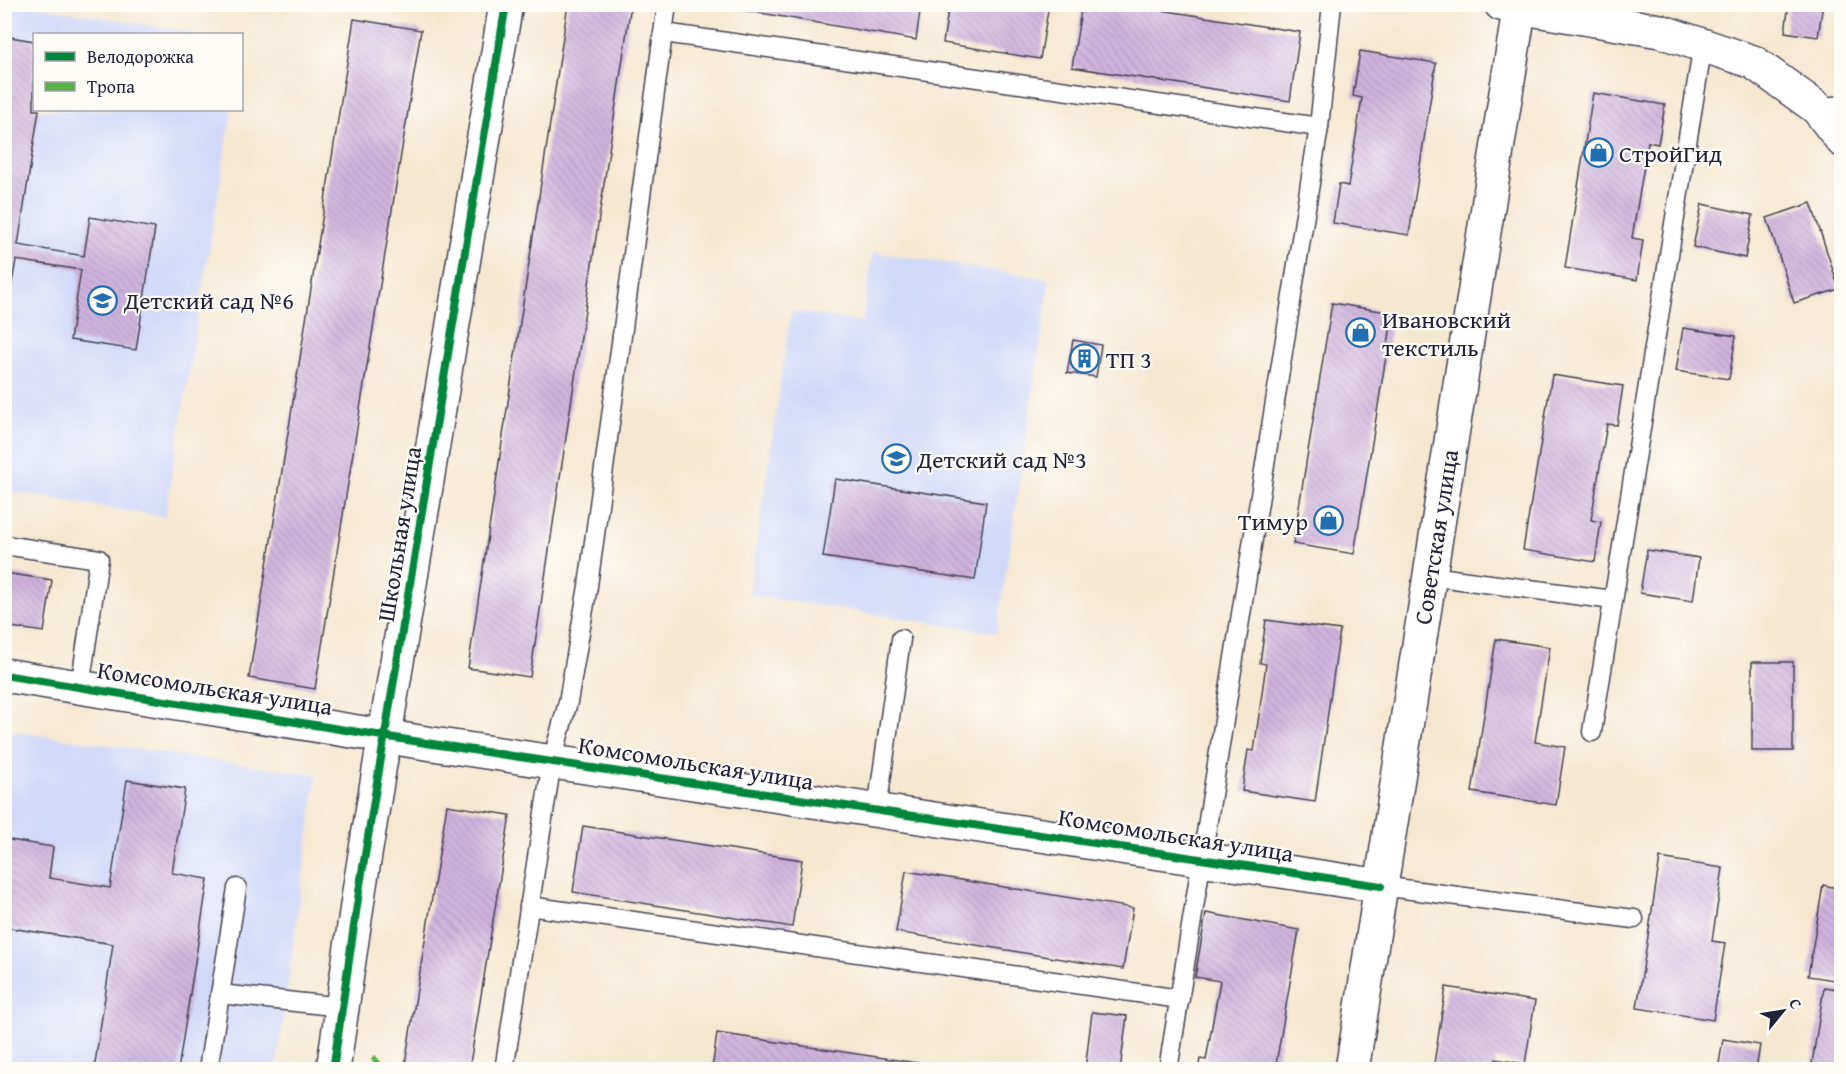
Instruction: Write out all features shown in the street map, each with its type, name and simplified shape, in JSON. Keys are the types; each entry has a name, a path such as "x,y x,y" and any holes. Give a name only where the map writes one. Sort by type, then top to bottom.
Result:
{"street":[{"name":"Школьная улица","path":"333,1070 506,4"},
{"path":"1513,6 1660,31 1753,62 1829,106 1842,140"},
{"name":"Советская улица","path":"1352,1070 1430,576 1513,6"},
{"name":"Комсомольская улица","path":"4,675 552,761 1381,886"}],"lane":[{"path":"504,1070 552,761 568,702 588,586 667,4"},
{"path":"1168,1070 1319,127 1332,4"},
{"path":"664,33 1319,127"},
{"path":"1592,732 1703,44"},
{"path":"4,545 99,559 80,687"},
{"path":"1430,576 1613,600"},
{"path":"877,810 901,639"},
{"path":"1381,886 1634,919"},
{"path":"208,1070 237,888"},
{"path":"529,906 1180,999"},
{"path":"220,994 342,1007"}],"shaded area":[{"name":"Детский сад №6","path":"4,5 29,5 195,33 33,33 33,111 232,111 165,517 5,491"},
{"name":"Детский сад №3","path":"873,252 1050,279 997,633 749,595 791,311 862,322"},
{"path":"5,730 317,775 276,1069 5,1070"}],"building":[{"path":"568,4 631,4 530,677 468,668"},
{"path":"709,4 921,4 916,40"},
{"path":"949,4 1049,4 1040,59 943,43"},
{"path":"1082,4 1123,4 1300,32 1290,101 1072,67"},
{"path":"1789,4 1823,4 1818,37 1785,32"},
{"path":"354,19 421,30 315,689 249,678"},
{"path":"4,36 33,41 33,111 39,111 18,245 84,256 90,217 155,228 136,350 70,340 81,270 16,260 4,327"},
{"path":"1360,51 1436,63 1409,235 1333,223 1339,184 1348,186 1362,98 1353,96"},
{"path":"1593,93 1665,105 1658,144 1648,142 1632,238 1643,240 1637,280 1565,268"},
{"path":"1811,203 1839,289 1794,303 1767,218"},
{"path":"1702,204 1753,215 1745,258 1693,247"},
{"path":"1332,303 1393,313 1354,554 1293,544"},
{"path":"1683,328 1736,336 1729,379 1676,371"},
{"name":"ТП 3","path":"1073,340 1101,345 1096,377 1067,373"},
{"path":"1552,375 1623,386 1617,425 1607,424 1591,520 1601,522 1595,562 1523,550"},
{"path":"835,479 986,502 975,580 823,557"},
{"path":"1647,550 1699,558 1693,601 1640,593"},
{"path":"4,573 52,580 44,632 4,626"},
{"path":"1266,620 1340,630 1315,802 1242,791 1248,750 1254,751 1266,664 1260,663"},
{"path":"1496,639 1550,647 1535,742 1565,747 1556,805 1472,792"},
{"path":"1752,662 1793,662 1793,751 1752,751"},
{"path":"127,780 185,789 172,873 208,879 178,1070 94,1070 113,944 4,927 4,839 53,847 49,878 110,888"},
{"path":"447,805 510,815 469,1070 404,1070"},
{"path":"583,826 802,860 792,927 573,892"},
{"path":"1660,858 1723,868 1712,941 1725,943 1713,1020 1637,1008"},
{"path":"906,871 1133,908 1123,969 896,932"},
{"path":"1823,885 1842,889 1840,981 1808,976"},
{"path":"1206,913 1299,930 1275,1070 1198,1070 1200,1059 1206,1060 1220,981 1195,977"},
{"path":"1446,987 1535,1001 1525,1064 1496,1059 1494,1070 1433,1070"},
{"path":"1824,987 1842,990 1842,1070 1811,1070"},
{"path":"1092,1012 1127,1016 1120,1070 1085,1070"},
{"path":"717,1033 938,1066 937,1070 712,1070"},
{"path":"1723,1039 1760,1045 1756,1070 1718,1070"}],"marked path":[{"path":"373,1057 384,1070"}],"cycle path":[{"path":"333,1070 360,885 506,4"},
{"path":"4,675 426,743 1381,886"}],"place":[{"name":"СтройГид","path":"1598,153"},
{"name":"Детский сад №6","path":"103,300"},
{"name":"Ивановский текстиль","path":"1361,333"},
{"name":"ТП 3","path":"1085,359"},
{"name":"Детский сад №3","path":"896,459"},
{"name":"Тимур","path":"1329,521"}]}
